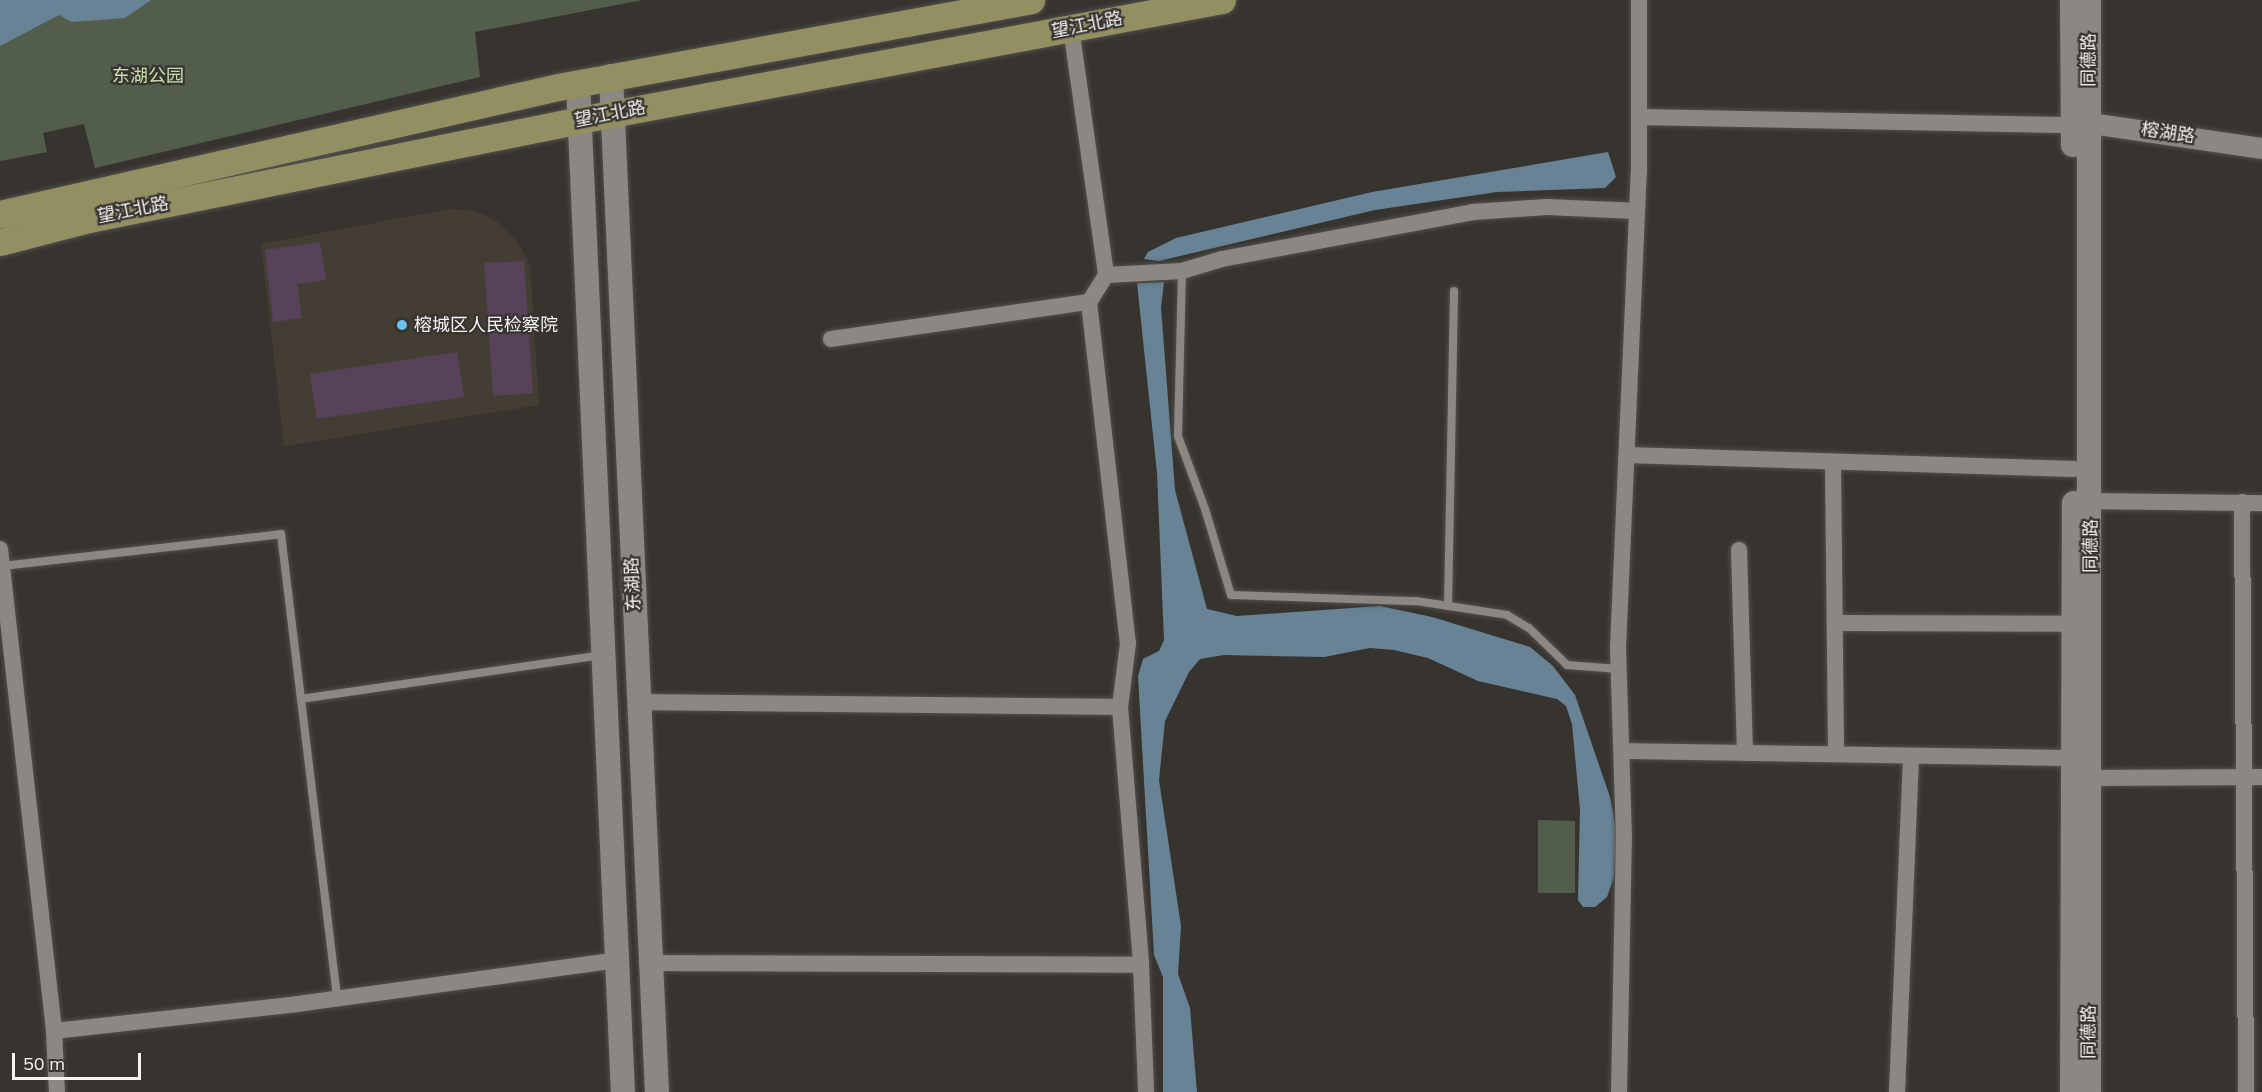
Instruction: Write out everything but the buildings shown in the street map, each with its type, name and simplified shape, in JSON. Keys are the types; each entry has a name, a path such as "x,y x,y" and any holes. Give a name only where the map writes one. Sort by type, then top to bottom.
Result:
{"main road":[{"name":"望江北路","path":"0,214 611,76 1030,0"},
{"name":"望江北路","path":"0,242 89,219 613,113 1222,0"},
{"name":"同德路","path":"2072,0 2081,124 2091,501 2089,1092"},
{"name":"同德路","path":"2072,1092 2074,469 2081,124 2089,0"},
{"name":"东湖路","path":"611,76 657,1092"},
{"name":"东湖路","path":"578,83 623,1092"}],"street":[{"path":"1619,1092 1623,751 1620,669 1626,455 1637,211 1639,0"},
{"path":"1071,28 1106,275 1089,302 1128,643 1120,707 1141,965 1146,1092"},
{"path":"1639,117 2081,124"},
{"name":"榕湖路","path":"2081,124 2262,148"},
{"path":"1106,275 1182,271 1222,259 1472,212 1547,207 1637,211"},
{"path":"831,339 1089,302"},
{"path":"1626,455 2074,469"},
{"path":"1833,462 1836,754"},
{"path":"2091,501 2262,502"},
{"path":"2242,502 2246,1092"},
{"path":"0,549 54,1031 57,1092"},
{"path":"1739,550 1745,753"},
{"path":"1835,623 2074,624"},
{"path":"639,702 1120,707"},
{"path":"1623,751 2074,758"},
{"path":"1897,1092 1911,756"},
{"path":"2090,778 2262,777"},
{"path":"54,1031 337,998 617,960"},
{"path":"651,963 1141,965"}],"lane":[{"path":"1182,271 1178,436 1205,508 1231,595 1416,601 1507,615 1534,632 1567,665 1620,669"},
{"path":"1448,606 1454,291"},
{"path":"2,566 281,534 337,998"},
{"path":"301,699 603,655"}],"shaded area":[{"name":"榕城区人民检察院","path":"450,209 475,211 498,222 516,240 530,264 539,405 284,446 261,244"}],"green space":[{"name":"东湖公园","path":"0,0 643,0 475,32 480,77 95,168 84,124 43,133 47,152 0,161"},
{"path":"1538,820 1575,821 1575,893 1538,893"}],"water":[{"path":"0,0 151,0 125,18 72,22 59,15 0,46"},
{"path":"1608,152 1616,177 1605,188 1497,192 1375,210 1159,261 1144,259 1148,252 1176,238 1372,192"},
{"path":"1164,282 1161,307 1175,490 1207,609 1237,616 1380,606 1432,617 1530,647 1553,666 1575,695 1610,797 1617,834 1614,877 1607,897 1595,907 1583,907 1578,900 1580,810 1572,724 1566,706 1557,699 1478,681 1428,658 1394,650 1370,648 1324,657 1224,655 1200,659 1189,672 1165,721 1159,780 1181,926 1178,974 1190,1008 1197,1092 1163,1092 1163,977 1154,955 1138,676 1143,659 1159,651 1164,640 1157,473 1137,283"}],"place":[{"name":"榕城区人民检察院","path":"402,325"}]}
